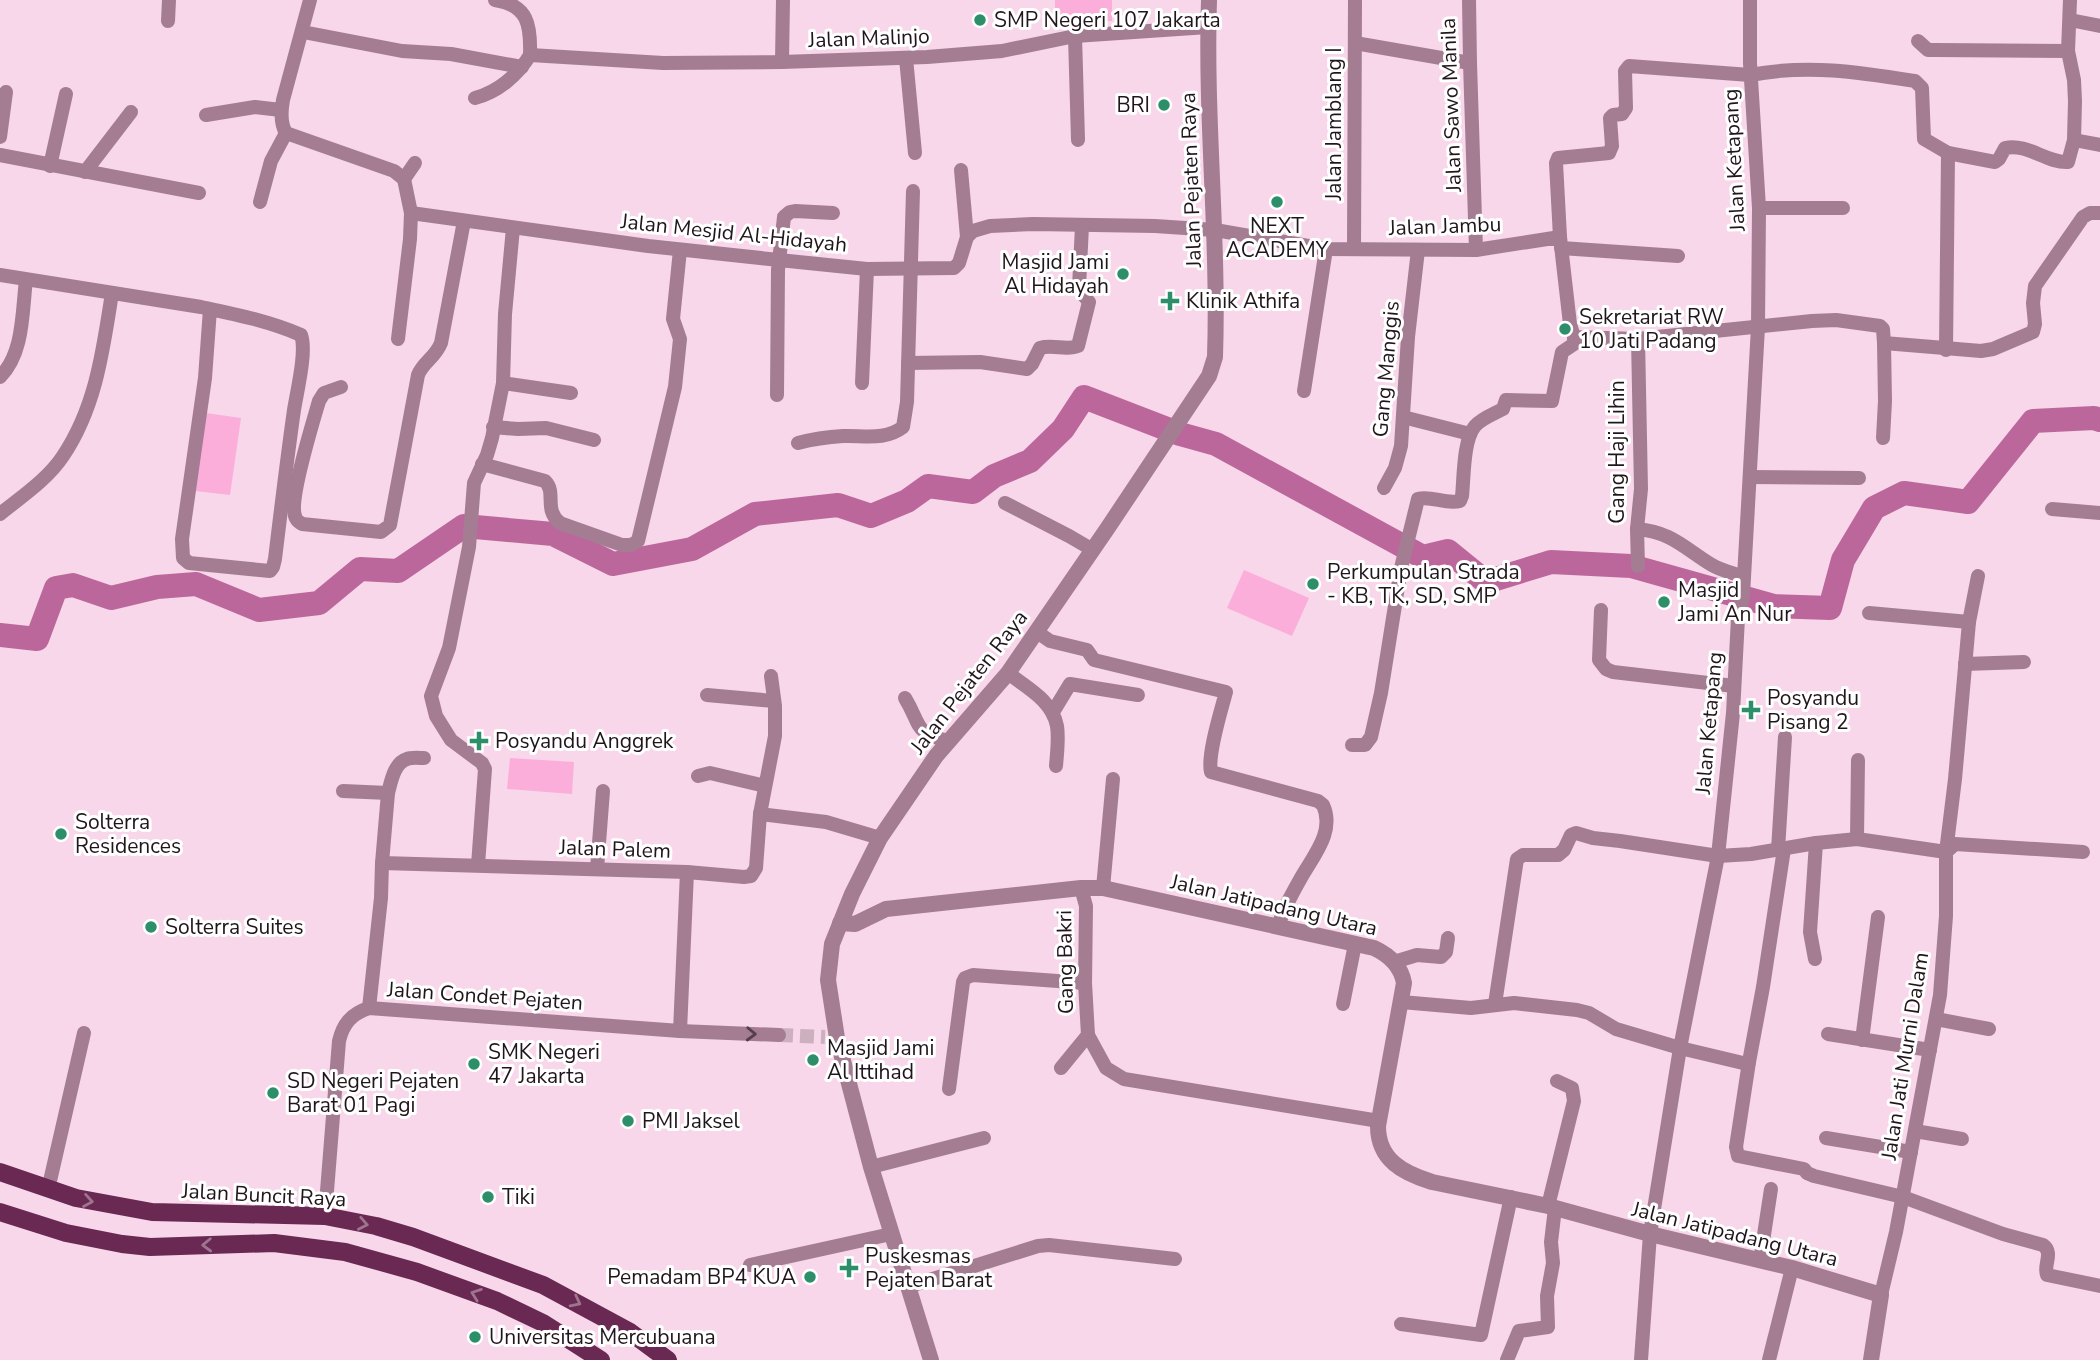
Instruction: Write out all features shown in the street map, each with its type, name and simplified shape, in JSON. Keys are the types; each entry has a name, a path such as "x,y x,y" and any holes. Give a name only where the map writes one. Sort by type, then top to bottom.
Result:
{"main road":[{"name":"Jalan Buncit Raya","path":"0,1172 76,1198 152,1212 325,1216 376,1226 543,1285 630,1332 668,1360"},
{"path":"0,1212 66,1233 122,1244 150,1247 274,1243 334,1250 372,1258 497,1301 532,1318 601,1360"},
{"path":"240,1214 246,1233 241,1244"}],"street":[{"path":"168,21 169,0"},
{"path":"310,0 281,110 283,127 286,133 394,171 404,179 411,213 398,339"},
{"path":"475,98 497,89 526,61 527,22 520,10 510,3 495,0"},
{"path":"782,62 783,0"},
{"name":"Jalan Pejaten Raya","path":"931,1360 831,1038 828,980 832,944 852,894 880,838 936,756 1008,673 1209,376 1214,363 1215,230 1208,83 1209,0"},
{"name":"Jalan Jamblang I","path":"1354,249 1355,0"},
{"name":"Jalan Sawo Manila","path":"1469,0 1476,250"},
{"name":"Jalan Ketapang","path":"1640,1360 1650,1234 1680,1048 1718,856 1733,713 1737,624 1742,601 1758,327 1759,208 1750,75 1749,0"},
{"path":"1352,745 1365,745 1372,733 1381,694 1401,568 1419,497 1454,503 1461,500 1470,434 1476,424 1503,409 1506,400 1552,401 1562,352 1574,344 1560,242 1557,160 1561,157 1607,154 1610,151 1610,118 1622,114 1626,108 1627,67 1750,75 1768,71 1830,68 1915,81 1922,88 1924,139 1948,153 1995,162 2000,159 2005,148 2013,147 2033,151 2063,163 2071,158 2074,140 2075,91 2068,51 2070,0"},
{"path":"2070,20 2100,26"},
{"name":"Jalan Malinjo","path":"303,32 402,51 526,61 782,62 906,58 1002,51 1075,36 1208,27"},
{"path":"1075,36 1078,140"},
{"path":"1918,41 1928,50 2068,51"},
{"path":"1355,43 1469,63"},
{"path":"906,58 915,153"},
{"path":"0,137 6,92"},
{"path":"50,166 66,94"},
{"path":"206,115 255,107 281,110"},
{"path":"85,172 131,112"},
{"path":"260,202 271,161 286,133"},
{"path":"2074,140 2100,145"},
{"path":"1946,349 1948,153"},
{"path":"0,155 199,193"},
{"path":"404,179 415,163"},
{"path":"961,170 967,237"},
{"path":"798,443 818,438 870,437 897,432 903,427 906,417 913,191"},
{"path":"1759,208 1843,208"},
{"path":"777,395 779,260 783,222 786,214 795,211 833,214"},
{"name":"Jalan Mesjid Al-Hidayah","path":"411,213 680,250 867,269 951,269 956,267 967,237"},
{"path":"1884,343 1988,350 2033,332 2033,303 2038,281 2084,216 2100,213"},
{"path":"341,387 324,393 319,401 303,457 294,515 302,524 382,532 390,524 418,375 423,366 438,352 441,343 464,221"},
{"path":"967,237 973,231 990,226 1033,224 1215,230"},
{"path":"908,363 979,362 1027,369 1040,348 1049,345 1073,348 1078,346 1089,302 1079,287 1082,226"},
{"path":"478,865 485,769 482,763 451,740 436,716 431,696 449,648 469,547 474,483 487,455 503,383 505,314 513,228"},
{"name":"Jalan Jambu","path":"1215,230 1326,249 1476,250 1560,242 1678,256"},
{"path":"1304,391 1326,249"},
{"path":"482,464 536,477 548,483 551,511 560,523 622,545 631,545 638,541 675,387 680,339 673,319 680,250"},
{"name":"Gang Manggis","path":"1384,488 1398,459 1408,337 1419,250"},
{"path":"862,383 867,269"},
{"path":"0,275 211,309 263,322 298,334 303,339 275,559 270,571 189,563 183,558 182,539 205,378 211,309"},
{"path":"0,377 11,362 19,337 26,280"},
{"path":"0,514 38,483 62,458 75,436 88,408 102,363 112,292"},
{"path":"1574,337 1638,339 1836,320 1880,326 1883,329 1884,343 1885,401 1882,438"},
{"name":"Gang Haji Lihin","path":"1638,339 1641,489 1637,529 1638,566"},
{"path":"503,383 571,393"},
{"path":"1403,417 1470,434"},
{"path":"494,427 546,428 594,440"},
{"path":"1750,478 1859,478"},
{"path":"1005,503 1093,550"},
{"path":"2052,509 2100,513"},
{"path":"1637,529 1652,530 1675,539 1711,565 1744,576"},
{"name":"Jalan Jati Murni Dalam","path":"1881,1295 1903,1197 1936,1019 1946,916 1946,852 1969,622 1978,576"},
{"path":"1601,610 1599,660 1606,670 1734,686"},
{"path":"1869,613 1969,622"},
{"path":"1037,632 1050,641 1087,650 1094,660 1226,691 1211,772 1318,801 1323,805 1326,818 1324,838 1302,875 1278,927"},
{"path":"1965,664 2024,662"},
{"path":"1008,673 1043,700 1053,712 1057,727 1056,766"},
{"path":"687,872 744,877 754,875 760,814 775,736 771,676"},
{"path":"1053,712 1070,684 1138,695"},
{"path":"707,695 774,702"},
{"path":"905,698 924,733 949,741"},
{"path":"1785,737 1781,849 1763,986 1736,1147 1738,1156 1804,1169 1814,1176 1903,1197 2003,1234 2043,1244 2048,1250 2045,1270 2047,1276 2100,1286"},
{"path":"369,1009 382,898 382,863 391,779 400,764 407,759 425,758"},
{"path":"1857,839 1858,760"},
{"path":"698,776 710,773 765,786"},
{"path":"1103,888 1113,779"},
{"path":"343,791 388,793"},
{"path":"597,869 603,791"},
{"path":"760,814 826,822 880,838"},
{"path":"1495,1004 1516,861 1523,855 1558,855 1575,833 1592,838 1718,856 1857,839 1946,852 1955,844 2083,852"},
{"path":"1815,959 1810,932 1816,843"},
{"name":"Jalan Palem","path":"382,863 687,872 680,1031"},
{"name":"Jalan Jatipadang Utara","path":"840,923 855,924 886,909 1081,888 1103,888 1381,951 1394,962 1403,977 1378,1130 1381,1148 1386,1156 1402,1169 1432,1182 1552,1207 1792,1268 1881,1295"},
{"name":"Gang Bakri","path":"1061,1068 1087,1035 1086,906 1081,888"},
{"name":"Jalan Jatipadang Utara","path":"852,894 886,909"},
{"path":"1862,1040 1878,916"},
{"path":"1394,962 1417,955 1441,957 1446,952 1448,937"},
{"path":"1343,1004 1355,944"},
{"path":"949,1089 962,982 965,978 973,975 1085,983"},
{"path":"1401,1002 1471,1008 1514,1003 1577,1010 1589,1013 1616,1029 1680,1048 1749,1062"},
{"name":"Jalan Condet Pejaten","path":"325,1216 339,1041 348,1020 361,1011 369,1009 680,1031 779,1035"},
{"path":"1936,1019 1989,1029"},
{"path":"47,1188 84,1033"},
{"path":"1828,1034 1930,1050"},
{"path":"1087,1035 1106,1068 1124,1079 1379,1121"},
{"path":"1507,1360 1519,1331 1548,1327 1547,1296 1553,1263 1552,1207 1574,1101 1572,1088 1557,1081"},
{"path":"1915,1130 1962,1139"},
{"path":"871,1167 984,1138"},
{"path":"1826,1138 1911,1152"},
{"path":"1760,1261 1771,1189"},
{"path":"1401,1324 1481,1335 1511,1197"},
{"path":"750,1265 891,1234"},
{"path":"907,1287 1038,1246 1175,1259"},
{"path":"1769,1360 1792,1268"},
{"path":"1871,1360 1881,1295"}],"shaded area":[{"path":"1055,0 1112,0 1112,21 1055,21"},
{"path":"206,413 241,418 230,495 195,491"},
{"path":"1244,570 1309,598 1292,636 1227,608"},
{"path":"510,758 574,762 572,794 507,789"}],"waterway":[{"path":"0,635 37,639 56,588 73,585 111,598 157,587 196,584 259,610 319,603 360,569 398,571 464,526 553,534 613,564 692,549 755,514 838,505 871,516 907,501 928,486 973,492 994,476 1030,461 1063,429 1084,397 1180,434 1216,444 1423,557 1448,551 1486,582 1551,562 1631,566 1774,606 1830,608 1843,560 1874,508 1904,493 1968,502 2033,421 2100,420"}],"tunnel":[{"path":"779,1035 825,1037"}],"place":[{"name":"SMP Negeri 107 Jakarta","path":"980,20"},
{"name":"BRI","path":"1164,105"},
{"name":"NEXT ACADEMY","path":"1277,202"},
{"name":"Masjid Jami Al Hidayah","path":"1123,274"},
{"name":"Klinik Athifa","path":"1170,301"},
{"name":"Sekretariat RW 10 Jati Padang","path":"1565,329"},
{"name":"Perkumpulan Strada - KB, TK, SD, SMP","path":"1313,584"},
{"name":"Masjid Jami An Nur","path":"1664,602"},
{"name":"Posyandu Pisang 2","path":"1751,710"},
{"name":"Posyandu Anggrek","path":"479,741"},
{"name":"Solterra Residences","path":"61,834"},
{"name":"Solterra Suites","path":"151,927"},
{"name":"Masjid Jami Al Ittihad","path":"813,1060"},
{"name":"SMK Negeri 47 Jakarta","path":"474,1064"},
{"name":"SD Negeri Pejaten Barat 01 Pagi","path":"273,1093"},
{"name":"PMI Jaksel","path":"628,1121"},
{"name":"Tiki","path":"488,1197"},
{"name":"Puskesmas Pejaten Barat","path":"849,1268"},
{"name":"Pemadam BP4 KUA","path":"810,1277"},
{"name":"Universitas Mercubuana","path":"475,1337"}]}
